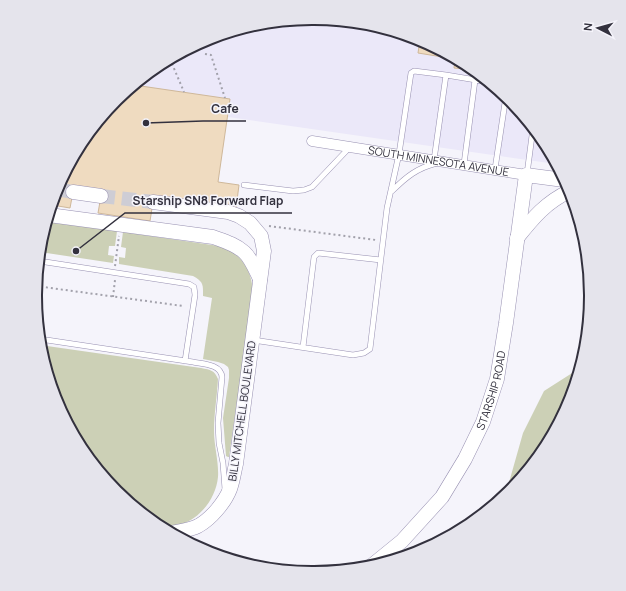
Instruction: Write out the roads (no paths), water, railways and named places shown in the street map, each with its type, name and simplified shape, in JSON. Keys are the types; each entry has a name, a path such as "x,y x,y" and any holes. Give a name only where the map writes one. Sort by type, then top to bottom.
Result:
{"main road":[{"name":"SOUTH MINNESOTA AVENUE","path":"526,174 557,179"},
{"name":"STARSHIP ROAD","path":"383,557 402,542 442,497 465,459 483,422 497,378 526,174"},
{"path":"73,192 101,196"},
{"path":"517,238 535,216 553,200 564,194"},
{"name":"BILLY MITCHELL BOULEVARD","path":"153,202 228,212 239,216 250,224 261,236 264,251 236,464 231,488 226,499 209,519 190,529 180,531"},
{"path":"55,216 213,238 227,242 245,252 260,279"}],"street":[{"name":"SOUTH MINNESOTA AVENUE","path":"312,141 526,174"}],"lane":[{"path":"252,340 353,355 364,353 370,348 388,208 399,154 411,73 414,71 475,80 464,164"},
{"path":"434,160 446,75"},
{"path":"496,169 505,105"},
{"path":"526,174 532,136"},
{"path":"244,184 293,191 304,190 312,187 350,147"},
{"path":"391,192 405,178 416,171 429,165 445,162"},
{"path":"302,348 314,257 318,253 381,260"},
{"path":"45,262 190,284 194,287 195,295 185,361"},
{"path":"47,340 185,361 214,366 219,369 222,372 218,423 219,443 223,463 226,499"}],"tunnel":[{"path":"64,190 73,192"},
{"path":"101,196 153,202"}],"place":[{"name":"Cafe","path":"146,123"},
{"name":"Starship SN8 Forward Flap","path":"76,251"}]}
